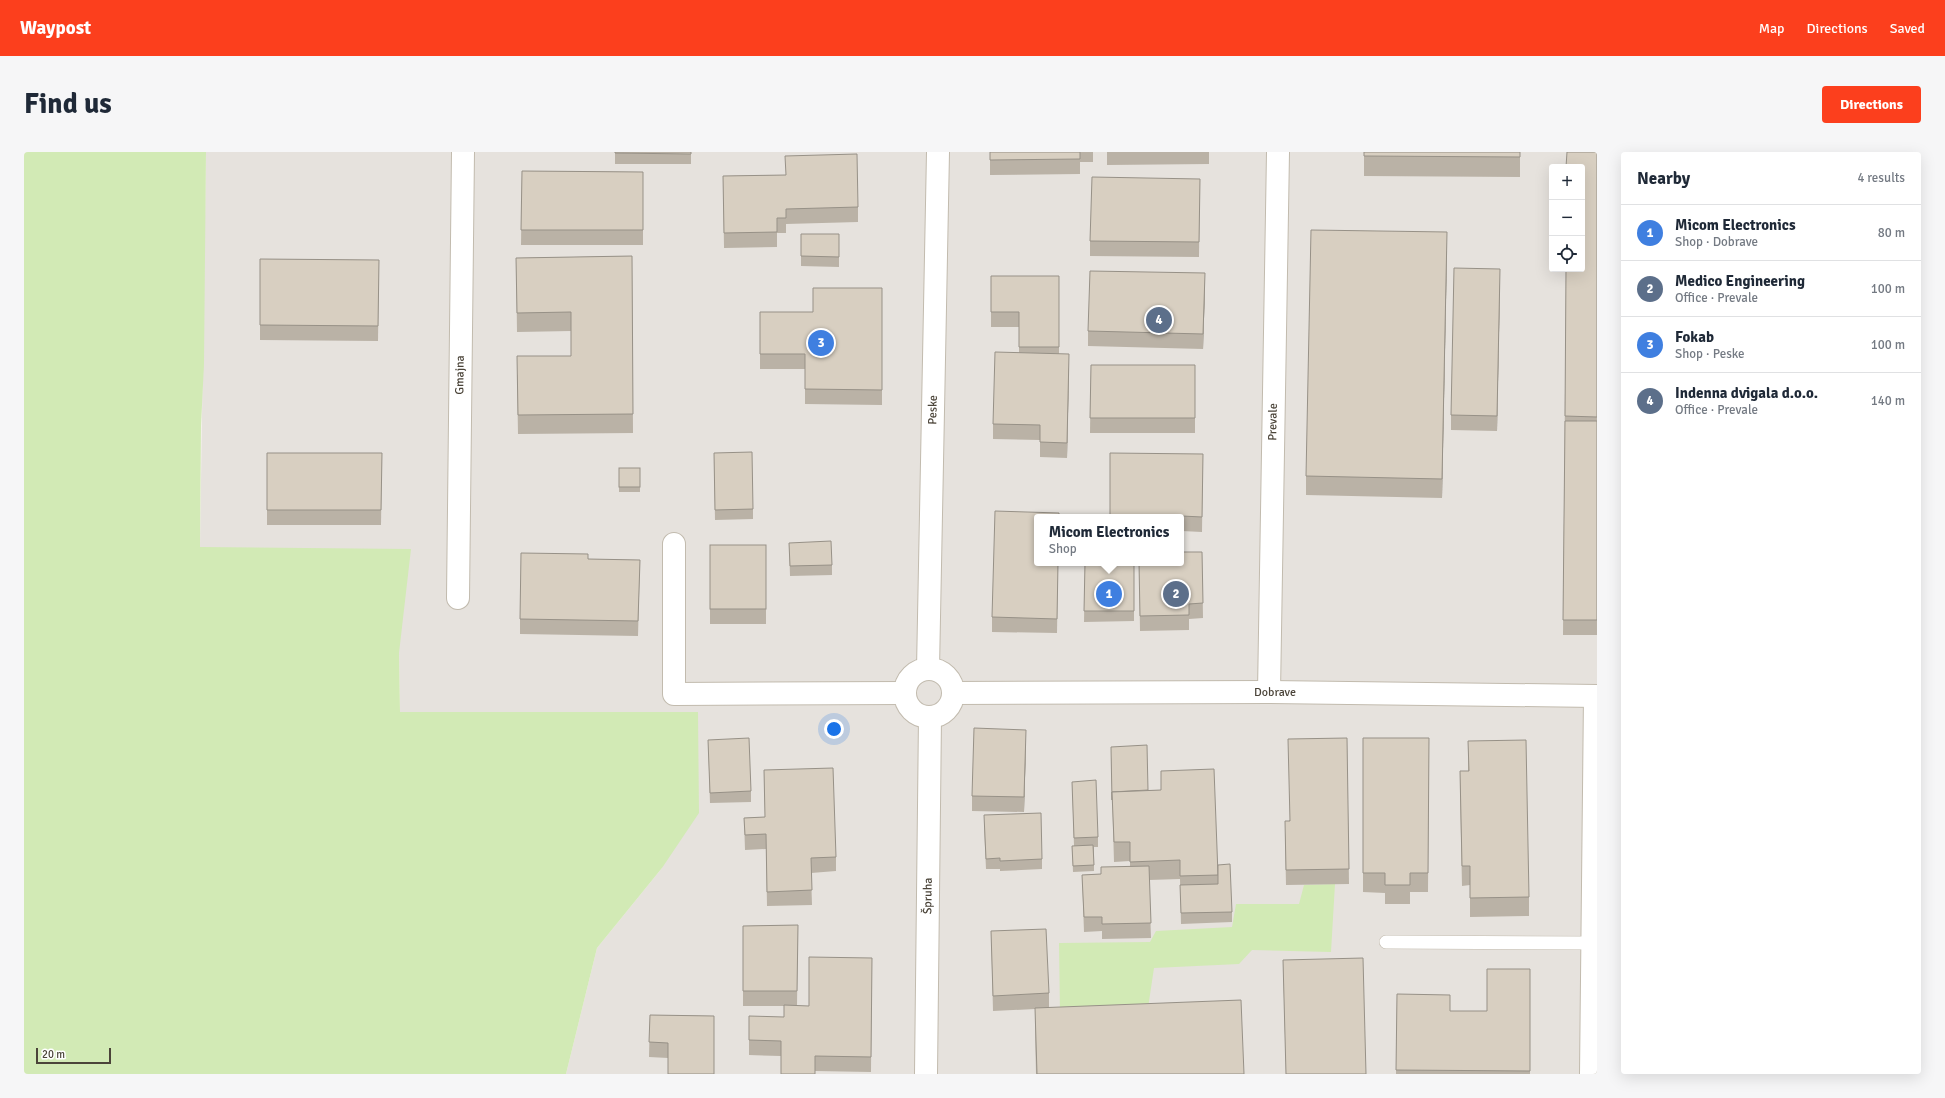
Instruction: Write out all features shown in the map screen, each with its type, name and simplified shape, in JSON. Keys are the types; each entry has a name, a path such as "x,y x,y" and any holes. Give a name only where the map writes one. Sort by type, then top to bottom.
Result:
{"street":[{"name":"Gmajna","path":"458,598 463,152"},
{"name":"Peske","path":"928,669 938,152"},
{"name":"Prevale","path":"1269,692 1278,152"},
{"path":"674,544 674,694 904,694"},
{"path":"928,669 943,673 952,685 954,693 953,700 944,712 930,718 922,716 910,708 904,694 909,679 914,674 928,669"},
{"name":"Dobrave","path":"954,693 1269,692 1596,696"},
{"path":"1591,1074 1596,696"},
{"name":"Špruha","path":"926,1074 930,718"}],"lane":[{"path":"1386,942 1592,943"}],"shaded area":[{"path":"206,152 1597,152 1597,1074 566,1074 597,948 662,868 698,713 400,712 399,653 200,547"}],"green space":[{"path":"24,152 206,152 204,364 201,426 200,547 411,549 399,653 400,712 698,712 699,813 662,868 597,948 566,1074 24,1074"},
{"path":"1335,884 1331,952 1252,950 1239,964 1154,968 1148,1008 1060,1013 1059,943 1150,942 1156,931 1232,927 1236,904 1299,904 1304,885"}],"building":[{"path":"691,152 691,154 615,153"},
{"path":"990,152 1080,152 1080,159 990,160"},
{"path":"1364,152 1520,152 1520,157 1364,156"},
{"path":"1567,152 1597,152 1597,417 1565,416 1566,272 1585,272 1585,164 1566,164"},
{"path":"857,154 858,207 786,209 786,218 777,218 777,232 724,233 723,176 786,175 785,156"},
{"path":"522,171 643,172 643,230 521,230"},
{"path":"1092,177 1200,179 1199,242 1090,241"},
{"path":"1311,230 1447,232 1442,479 1306,476"},
{"path":"801,234 839,234 839,257 801,256"},
{"path":"632,256 633,414 518,415 517,356 571,356 571,312 517,313 516,258"},
{"path":"260,259 379,260 378,326 260,325"},
{"path":"1454,268 1500,269 1497,416 1451,415"},
{"path":"1090,271 1205,273 1203,334 1088,331"},
{"path":"991,276 1059,276 1059,347 1019,347 1019,312 991,312"},
{"path":"813,288 882,288 882,390 805,389 805,354 760,354 760,312 813,312"},
{"path":"995,352 1069,354 1067,443 1040,442 1040,425 993,424"},
{"path":"1091,365 1195,365 1195,418 1090,418"},
{"path":"1565,421 1597,421 1597,620 1563,620"},
{"path":"752,452 753,509 715,510 714,453"},
{"path":"267,453 382,453 381,510 267,510"},
{"path":"1110,453 1203,454 1202,517 1184,516 1184,514 1110,514"},
{"path":"619,468 640,468 640,487 619,487"},
{"path":"995,511 1059,513 1034,514 1034,566 1058,566 1057,619 992,617"},
{"path":"831,541 832,565 790,566 789,543"},
{"path":"710,545 766,545 766,609 710,609"},
{"path":"1184,552 1202,552 1203,603 1189,604 1189,615 1140,616 1139,566 1184,566"},
{"path":"521,553 588,554 588,559 640,560 638,621 520,619"},
{"path":"1085,566 1134,566 1134,611 1084,611"},
{"path":"974,728 1026,730 1024,797 972,796"},
{"path":"749,738 751,791 710,793 708,740"},
{"path":"1347,738 1349,869 1286,870 1285,821 1290,821 1288,739"},
{"path":"1363,738 1429,738 1428,873 1410,873 1410,885 1385,885 1385,873 1363,873"},
{"path":"1526,740 1529,897 1470,898 1470,866 1462,866 1460,771 1469,771 1468,741"},
{"path":"1147,745 1148,790 1112,792 1112,800 1111,747"},
{"path":"833,768 836,857 811,858 812,890 767,892 766,834 745,835 744,818 765,817 764,770"},
{"path":"1214,769 1218,875 1180,876 1180,860 1130,862 1130,842 1114,842 1112,792 1161,790 1161,771"},
{"path":"1096,780 1098,837 1074,838 1072,782"},
{"path":"1041,813 1042,859 1000,861 1000,858 986,859 984,815"},
{"path":"1093,845 1094,865 1073,866 1072,846"},
{"path":"1230,864 1232,912 1181,913 1180,885 1218,884 1218,865"},
{"path":"1149,866 1151,923 1102,924 1102,917 1084,917 1082,875 1101,874 1101,867"},
{"path":"798,925 797,991 743,991 743,926"},
{"path":"1046,929 1049,993 993,996 991,931"},
{"path":"809,957 872,958 871,1057 815,1056 815,1074 781,1074 781,1041 749,1040 749,1016 784,1017 784,1005 809,1006"},
{"path":"1363,958 1366,1074 1286,1074 1283,960"},
{"path":"1487,969 1530,969 1530,1071 1396,1070 1397,994 1450,995 1450,1011 1487,1011"},
{"path":"1241,1000 1244,1074 1037,1074 1035,1008"},
{"path":"650,1015 714,1016 714,1074 668,1074 668,1043 649,1042"}],"place":[{"name":"Indenna dvigala d.o.o.","path":"1159,320"},
{"name":"Fokab","path":"821,343"},
{"name":"Micom Electronics","path":"1109,594"},
{"name":"Medico Engineering","path":"1176,594"}]}
